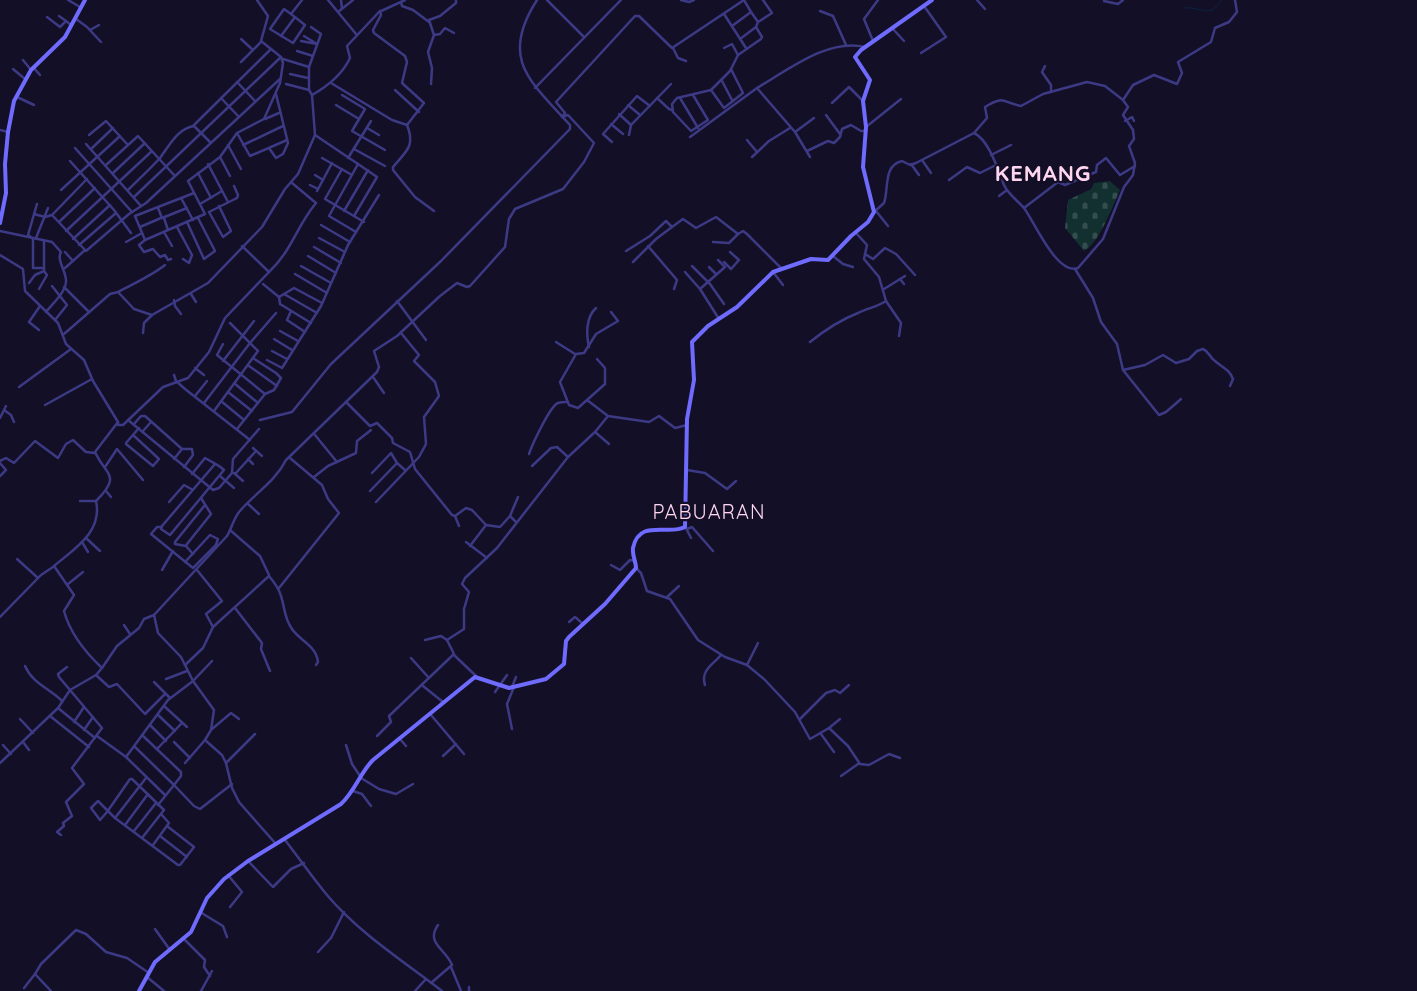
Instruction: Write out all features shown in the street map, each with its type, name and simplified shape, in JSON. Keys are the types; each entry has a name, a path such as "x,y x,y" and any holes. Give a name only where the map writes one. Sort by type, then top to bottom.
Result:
{"street":[{"path":"68,0 80,8"},
{"path":"0,224 4,192 2,164 16,96 32,69 60,44 76,19 85,0"},
{"path":"241,62 261,42 268,16 257,0"},
{"path":"341,0 342,8"},
{"path":"338,12 353,0"},
{"path":"312,94 331,82 348,62 350,56 347,46 356,34 380,11 395,2 405,0"},
{"path":"429,22 444,14 456,3 456,0"},
{"path":"260,420 292,412 331,364 441,261 570,129 570,125 535,88 525,70 519,48 519,38 525,20 537,0"},
{"path":"547,0 584,37"},
{"path":"535,88 621,0"},
{"path":"681,0 689,2 694,0"},
{"path":"673,48 744,0 758,22"},
{"path":"740,39 756,27 758,22 772,13 763,0"},
{"path":"873,41 864,19 878,0"},
{"path":"888,226 877,212 864,167 866,129 863,101 870,80 855,57 873,41 893,29 932,0"},
{"path":"977,0 985,9"},
{"path":"1104,2 1118,4 1123,0"},
{"path":"1123,100 1134,85 1154,75 1168,79 1175,84 1178,83 1182,73 1178,62 1211,42 1215,28 1229,22 1236,14 1236,0"},
{"path":"291,14 299,1"},
{"path":"328,1 356,34"},
{"path":"401,2 402,6 413,10 429,22 434,35 428,52 432,68 431,84"},
{"path":"921,53 946,37 924,6"},
{"path":"284,10 291,14 306,26 294,43 281,37 270,28 284,10"},
{"path":"380,11 381,15 373,30 374,33 406,57 402,82 424,103 419,112 407,125"},
{"path":"820,11 833,16 846,45"},
{"path":"732,26 751,12"},
{"path":"724,13 746,48"},
{"path":"59,16 72,25"},
{"path":"553,107 635,16 639,16 668,46 673,48 678,58 686,61"},
{"path":"47,17 60,27 66,21"},
{"path":"281,37 295,17"},
{"path":"76,19 101,42"},
{"path":"90,30 99,25"},
{"path":"143,333 142,326 152,315 174,300 191,294 219,272 262,227 284,189 292,183 315,135 312,94 309,90 308,78 309,67 321,34 311,27"},
{"path":"672,110 674,102 680,98 711,90 722,80 731,69 738,55 762,38 756,27"},
{"path":"434,35 440,34 445,28 454,33"},
{"path":"893,29 904,41"},
{"path":"304,36 317,44"},
{"path":"242,39 253,50"},
{"path":"301,40 317,44"},
{"path":"261,42 282,58 309,67"},
{"path":"724,48 732,44 738,55"},
{"path":"690,137 757,88 829,47 846,45 865,47"},
{"path":"128,190 159,158 175,138 193,126 271,49"},
{"path":"297,51 313,56"},
{"path":"264,119 276,94 281,78 282,58"},
{"path":"134,197 282,58"},
{"path":"23,60 40,75"},
{"path":"1045,66 1042,72 1052,85 1051,92"},
{"path":"13,69 25,79"},
{"path":"711,90 724,108 743,92 731,69"},
{"path":"290,74 308,78"},
{"path":"65,268 122,220 142,206 281,78"},
{"path":"722,80 732,100"},
{"path":"237,82 255,102"},
{"path":"331,82 392,120 407,125"},
{"path":"691,538 686,528 686,523 687,425 694,380 692,342 708,326 743,302 781,268 811,259 826,261 834,257 884,203 887,178 893,166 900,161 911,164 976,134 987,118 986,106 993,102 1002,99 1021,106 1032,98 1087,82 1105,86 1123,100 1128,108 1123,115 1125,121 1134,132 1134,139 1128,146 1135,166 1134,175 1124,187 1104,236 1085,262 1075,270"},
{"path":"286,84 309,90"},
{"path":"629,135 631,125 671,84"},
{"path":"832,103 849,87 863,101"},
{"path":"757,88 790,128 796,132 810,157"},
{"path":"395,90 419,112"},
{"path":"268,148 276,158 284,152 288,143 279,113 276,94"},
{"path":"342,95 365,109 352,132 384,150"},
{"path":"657,98 669,110 672,110 680,122 685,123 690,131 698,128 708,120 693,95"},
{"path":"16,96 34,105"},
{"path":"612,142 603,134 637,96 650,106"},
{"path":"221,98 239,117"},
{"path":"680,98 698,128"},
{"path":"807,151 826,142 834,142 842,129 851,125 861,131 866,129 901,99"},
{"path":"556,102 565,113 562,117"},
{"path":"336,105 359,118"},
{"path":"628,105 640,116"},
{"path":"219,206 231,231 223,237 200,204 188,181 208,164 220,157 236,133 279,113"},
{"path":"619,114 631,125"},
{"path":"0,763 34,733 58,708 70,690 96,675 117,646 139,628 144,619 154,615 228,536 232,523 248,504 278,475 290,458 372,377 379,367 374,351 401,333 440,296 457,283 467,287 470,286 505,247 509,219 516,209 564,189 584,162 594,143 568,115 562,117"},
{"path":"826,115 840,134"},
{"path":"1125,121 1132,117 1134,121"},
{"path":"796,132 814,118"},
{"path":"89,135 105,121 128,144"},
{"path":"348,158 370,121"},
{"path":"611,124 623,134"},
{"path":"407,125 410,148 406,155 393,166 393,170 415,197 434,211"},
{"path":"193,126 210,143"},
{"path":"243,145 283,126"},
{"path":"91,149 113,128"},
{"path":"366,128 379,135"},
{"path":"752,157 769,141 790,128"},
{"path":"0,130 8,132"},
{"path":"236,133 251,156 287,140"},
{"path":"976,134 991,154 1007,190 1024,208 1050,252 1064,264 1075,270 1093,298 1101,322 1117,344 1123,370 1159,415 1166,412 1181,399"},
{"path":"315,135 377,177 354,216"},
{"path":"61,190 120,136"},
{"path":"106,165 137,136 174,175"},
{"path":"747,140 757,152"},
{"path":"113,173 145,143"},
{"path":"86,144 142,206"},
{"path":"228,145 241,169"},
{"path":"991,154 1011,145"},
{"path":"75,148 132,212"},
{"path":"354,149 385,166"},
{"path":"66,231 152,151"},
{"path":"220,157 230,176"},
{"path":"322,158 352,174"},
{"path":"1024,208 1058,182 1065,185 1096,172 1097,165 1106,158 1120,175 1135,166"},
{"path":"922,160 931,173"},
{"path":"70,161 110,205 131,233"},
{"path":"310,185 318,190 332,163"},
{"path":"208,164 228,202"},
{"path":"356,232 329,216 358,164"},
{"path":"911,164 919,175"},
{"path":"949,180 967,167 980,173 996,165"},
{"path":"342,169 325,198 334,206 364,222"},
{"path":"344,211 368,170"},
{"path":"198,173 210,198"},
{"path":"316,176 323,180"},
{"path":"34,214 45,217 52,215 87,179"},
{"path":"0,255 22,267 24,271 24,288 55,320 64,334 65,341 84,360 92,379 121,426 163,387 188,378 210,349 224,318 287,253 298,228 316,203 292,183"},
{"path":"171,259 168,260 165,255 160,257 153,249 144,252 138,244 198,218 228,202 238,195 234,186"},
{"path":"59,222 95,188"},
{"path":"999,196 1007,190"},
{"path":"200,204 222,191"},
{"path":"145,240 135,216 194,193"},
{"path":"267,360 282,368 298,341 306,332 332,283 350,242 379,195"},
{"path":"181,198 193,220"},
{"path":"37,204 29,236 38,238 48,208"},
{"path":"73,239 110,205"},
{"path":"158,208 168,230"},
{"path":"140,227 187,208"},
{"path":"79,245 116,213"},
{"path":"52,215 84,251"},
{"path":"632,262 648,246 683,219 698,228 715,217 738,234"},
{"path":"187,222 204,259 215,251 198,218"},
{"path":"626,251 650,236 666,221 672,227"},
{"path":"321,225 350,242"},
{"path":"177,227 193,256 189,263 184,259"},
{"path":"0,231 52,242 61,252 59,255 66,275 64,287 61,295 46,312"},
{"path":"713,242 729,243 743,231 781,268"},
{"path":"164,232 172,246"},
{"path":"126,242 142,233"},
{"path":"856,233 867,246 864,259 878,274 886,301 901,323 899,336"},
{"path":"33,238 33,268 44,270"},
{"path":"319,238 345,252"},
{"path":"39,289 48,275 44,270 44,241"},
{"path":"242,246 269,272"},
{"path":"648,246 677,280 674,289"},
{"path":"314,247 341,262"},
{"path":"865,254 873,259 886,248 896,254 916,275"},
{"path":"65,252 73,260"},
{"path":"718,260 732,269 739,260 730,252"},
{"path":"308,256 336,273"},
{"path":"834,257 846,266 854,267"},
{"path":"700,289 725,264"},
{"path":"64,334 107,295 131,287 139,279 154,274 165,265"},
{"path":"301,266 332,283"},
{"path":"692,266 708,282 724,304"},
{"path":"709,267 716,274"},
{"path":"29,283 35,275 44,270"},
{"path":"685,272 700,289 719,319"},
{"path":"774,273 783,285"},
{"path":"294,274 327,293"},
{"path":"884,289 905,276"},
{"path":"900,279 904,284"},
{"path":"263,284 279,297 280,304 311,323"},
{"path":"52,286 67,305 55,320"},
{"path":"64,287 89,312"},
{"path":"279,297 294,288 322,303"},
{"path":"118,292 134,310 152,315"},
{"path":"191,294 196,302"},
{"path":"284,294 316,313"},
{"path":"174,300 175,306 181,314"},
{"path":"810,342 839,321 865,309 877,307 886,301"},
{"path":"397,302 426,340"},
{"path":"38,330 29,322 40,306"},
{"path":"589,347 588,327 591,313 596,308"},
{"path":"291,311 287,320 306,332"},
{"path":"556,342 576,354 584,353 596,334 618,321 611,312"},
{"path":"204,403 232,369 250,343 276,313"},
{"path":"223,361 241,335 254,321"},
{"path":"214,410 258,350 230,323"},
{"path":"280,331 298,341"},
{"path":"376,502 405,470 414,464 426,444 424,417 439,396 435,382 414,361 419,355 401,333"},
{"path":"274,339 292,350"},
{"path":"222,344 216,354 232,369 265,394"},
{"path":"19,387 71,349"},
{"path":"1123,370 1145,365 1163,355 1174,363 1178,363 1189,359 1203,349 1208,351 1215,361 1228,369 1233,379 1230,386"},
{"path":"272,351 287,359"},
{"path":"566,402 560,385 561,378 576,354"},
{"path":"238,429 265,394 277,386 280,376 253,358"},
{"path":"529,454 534,438 553,407 558,403 566,402 576,408 605,384 605,368 597,359"},
{"path":"248,366 277,386"},
{"path":"196,368 204,375"},
{"path":"174,375 176,381 250,440"},
{"path":"372,377 384,393"},
{"path":"45,405 92,379"},
{"path":"195,396 207,381"},
{"path":"234,383 258,402"},
{"path":"228,392 252,411"},
{"path":"587,400 608,416 648,422 658,416 675,428 687,425"},
{"path":"221,401 244,420"},
{"path":"346,402 369,425 377,423 392,438 393,443 410,452 424,482 455,516 459,526"},
{"path":"0,418 6,406"},
{"path":"4,410 11,415 14,422"},
{"path":"134,424 142,415 182,449"},
{"path":"447,640 464,629 464,608 469,592 462,582 487,558 568,457 595,432 608,416"},
{"path":"128,420 209,489 219,488 256,451"},
{"path":"95,452 98,445 118,422"},
{"path":"143,431 151,422"},
{"path":"133,435 159,459 153,466 126,444 133,435 139,428"},
{"path":"243,481 234,473 231,467 233,459 259,429"},
{"path":"314,477 357,452 358,441 371,430"},
{"path":"595,432 609,444"},
{"path":"315,435 337,462"},
{"path":"0,476 6,470 0,462 6,458 14,463 35,440 58,458 66,444 73,440 86,452 95,452"},
{"path":"532,466 551,448 557,447 568,457"},
{"path":"174,458 182,449 190,448 194,452 184,467"},
{"path":"252,448 262,456"},
{"path":"105,466 117,449 143,480"},
{"path":"80,501 96,501 106,491 111,479 95,452"},
{"path":"372,473 391,453 397,463 405,470"},
{"path":"279,588 339,513 328,499 322,485 290,458"},
{"path":"161,527 168,534 172,533 224,470 204,459 192,474"},
{"path":"248,459 253,464"},
{"path":"370,491 397,463"},
{"path":"185,562 210,534 218,539 216,545 194,568 185,562 173,552 167,549 151,534 157,527 161,527 215,464"},
{"path":"687,470 705,473 727,489 736,481"},
{"path":"220,476 234,488"},
{"path":"169,502 184,485 193,490"},
{"path":"106,491 111,497"},
{"path":"186,546 211,514 201,498"},
{"path":"455,516 466,508 472,510 486,526 500,527 510,516 518,498"},
{"path":"0,617 38,578 86,538 96,519 96,501"},
{"path":"248,504 258,514"},
{"path":"193,554 186,546 175,544 175,542 205,505"},
{"path":"510,516 516,522"},
{"path":"470,546 486,526"},
{"path":"713,551 692,527 646,531 634,545 636,568 642,573 647,591 667,598 675,604 697,640 721,654 747,665 768,682 800,719 810,739 821,734 840,719"},
{"path":"230,530 260,556 269,576 279,588 285,616 292,629 308,642 316,653 318,662 316,665"},
{"path":"86,538 100,551"},
{"path":"82,542 88,552"},
{"path":"466,542 487,558"},
{"path":"162,570 173,552"},
{"path":"17,559 38,578"},
{"path":"611,565 620,570 630,560 635,561"},
{"path":"54,566 68,584 74,597 64,609 66,617 75,635 102,668"},
{"path":"425,640 442,636 447,640 454,654 476,676 500,686 513,687 546,679 560,669 565,661 566,640 582,623 605,604 636,568"},
{"path":"196,569 222,601 206,614 213,627"},
{"path":"68,584 83,572"},
{"path":"185,665 203,648 213,627 269,576"},
{"path":"667,598 679,586"},
{"path":"235,608 261,642 261,649 270,671"},
{"path":"154,615 158,633 176,651 193,681 214,710 211,730"},
{"path":"569,622 575,617 582,623"},
{"path":"124,625 130,634"},
{"path":"747,665 758,643"},
{"path":"377,736 391,722 389,716 423,686 454,654"},
{"path":"705,684 703,679 707,668 721,654"},
{"path":"411,658 430,678"},
{"path":"126,757 170,698 193,681 212,660"},
{"path":"25,666 36,682 45,686 62,702"},
{"path":"61,835 57,832 64,826 62,823 72,816 66,802 84,784 72,768 102,728 58,676 67,667"},
{"path":"166,679 187,671"},
{"path":"96,675 108,687 117,684 145,714 165,694"},
{"path":"495,692 507,675"},
{"path":"139,991 155,962 171,951 193,930 207,898 226,877 248,861 339,806 353,791 368,765 476,676"},
{"path":"512,728 507,704 516,678"},
{"path":"154,682 170,698"},
{"path":"800,719 826,692 835,690 840,693 849,685"},
{"path":"423,686 444,703"},
{"path":"164,706 186,727"},
{"path":"74,722 84,707"},
{"path":"58,708 84,730 126,757 165,796"},
{"path":"185,763 211,730 230,713 239,719"},
{"path":"158,715 176,731"},
{"path":"431,715 464,754"},
{"path":"50,716 89,747"},
{"path":"84,730 93,717"},
{"path":"20,720 34,733"},
{"path":"157,749 182,723"},
{"path":"150,725 166,741"},
{"path":"829,728 845,743 859,763 869,765 889,754 900,758"},
{"path":"226,763 255,734"},
{"path":"821,734 834,752"},
{"path":"133,832 174,785 181,773 142,735"},
{"path":"399,738 406,746"},
{"path":"205,740 222,755 238,802 277,845"},
{"path":"23,742 29,750"},
{"path":"174,742 190,758"},
{"path":"443,756 456,744"},
{"path":"3,745 11,754"},
{"path":"134,746 198,809 232,784"},
{"path":"346,746 352,764 360,777 379,790 396,794 413,784"},
{"path":"841,776 859,763"},
{"path":"115,818 146,778"},
{"path":"142,838 164,810 130,779 107,812 99,821 91,808 98,801 107,812 124,826 180,866 194,847 167,826"},
{"path":"353,791 362,794 371,806"},
{"path":"124,826 148,794"},
{"path":"153,846 168,822 161,814"},
{"path":"160,836 187,856"},
{"path":"285,840 326,894 344,912 366,933 442,991"},
{"path":"248,861 273,887 291,869 304,863"},
{"path":"226,877 242,892 230,907"},
{"path":"200,912 223,926 227,937"},
{"path":"318,952 331,938 344,912"},
{"path":"438,925 433,939 451,962 451,967 458,978 461,991"},
{"path":"155,929 171,951"},
{"path":"24,988 41,964 76,930 86,934 106,952 128,958 149,975 164,991"},
{"path":"184,940 205,960 204,967 210,976"},
{"path":"431,983 451,967"},
{"path":"200,991 212,971"},
{"path":"35,974 51,991"},
{"path":"416,991 426,979"}],"green space":[{"path":"1110,181 1120,190 1100,233 1090,247 1084,251 1065,228 1068,200 1091,189 1094,183"}],"waterway":[{"path":"1185,8 1209,11 1217,6 1221,0"}],"district":[{"name":"KEMANG","path":"1043,173"},
{"name":"PABUARAN","path":"709,511"}]}
